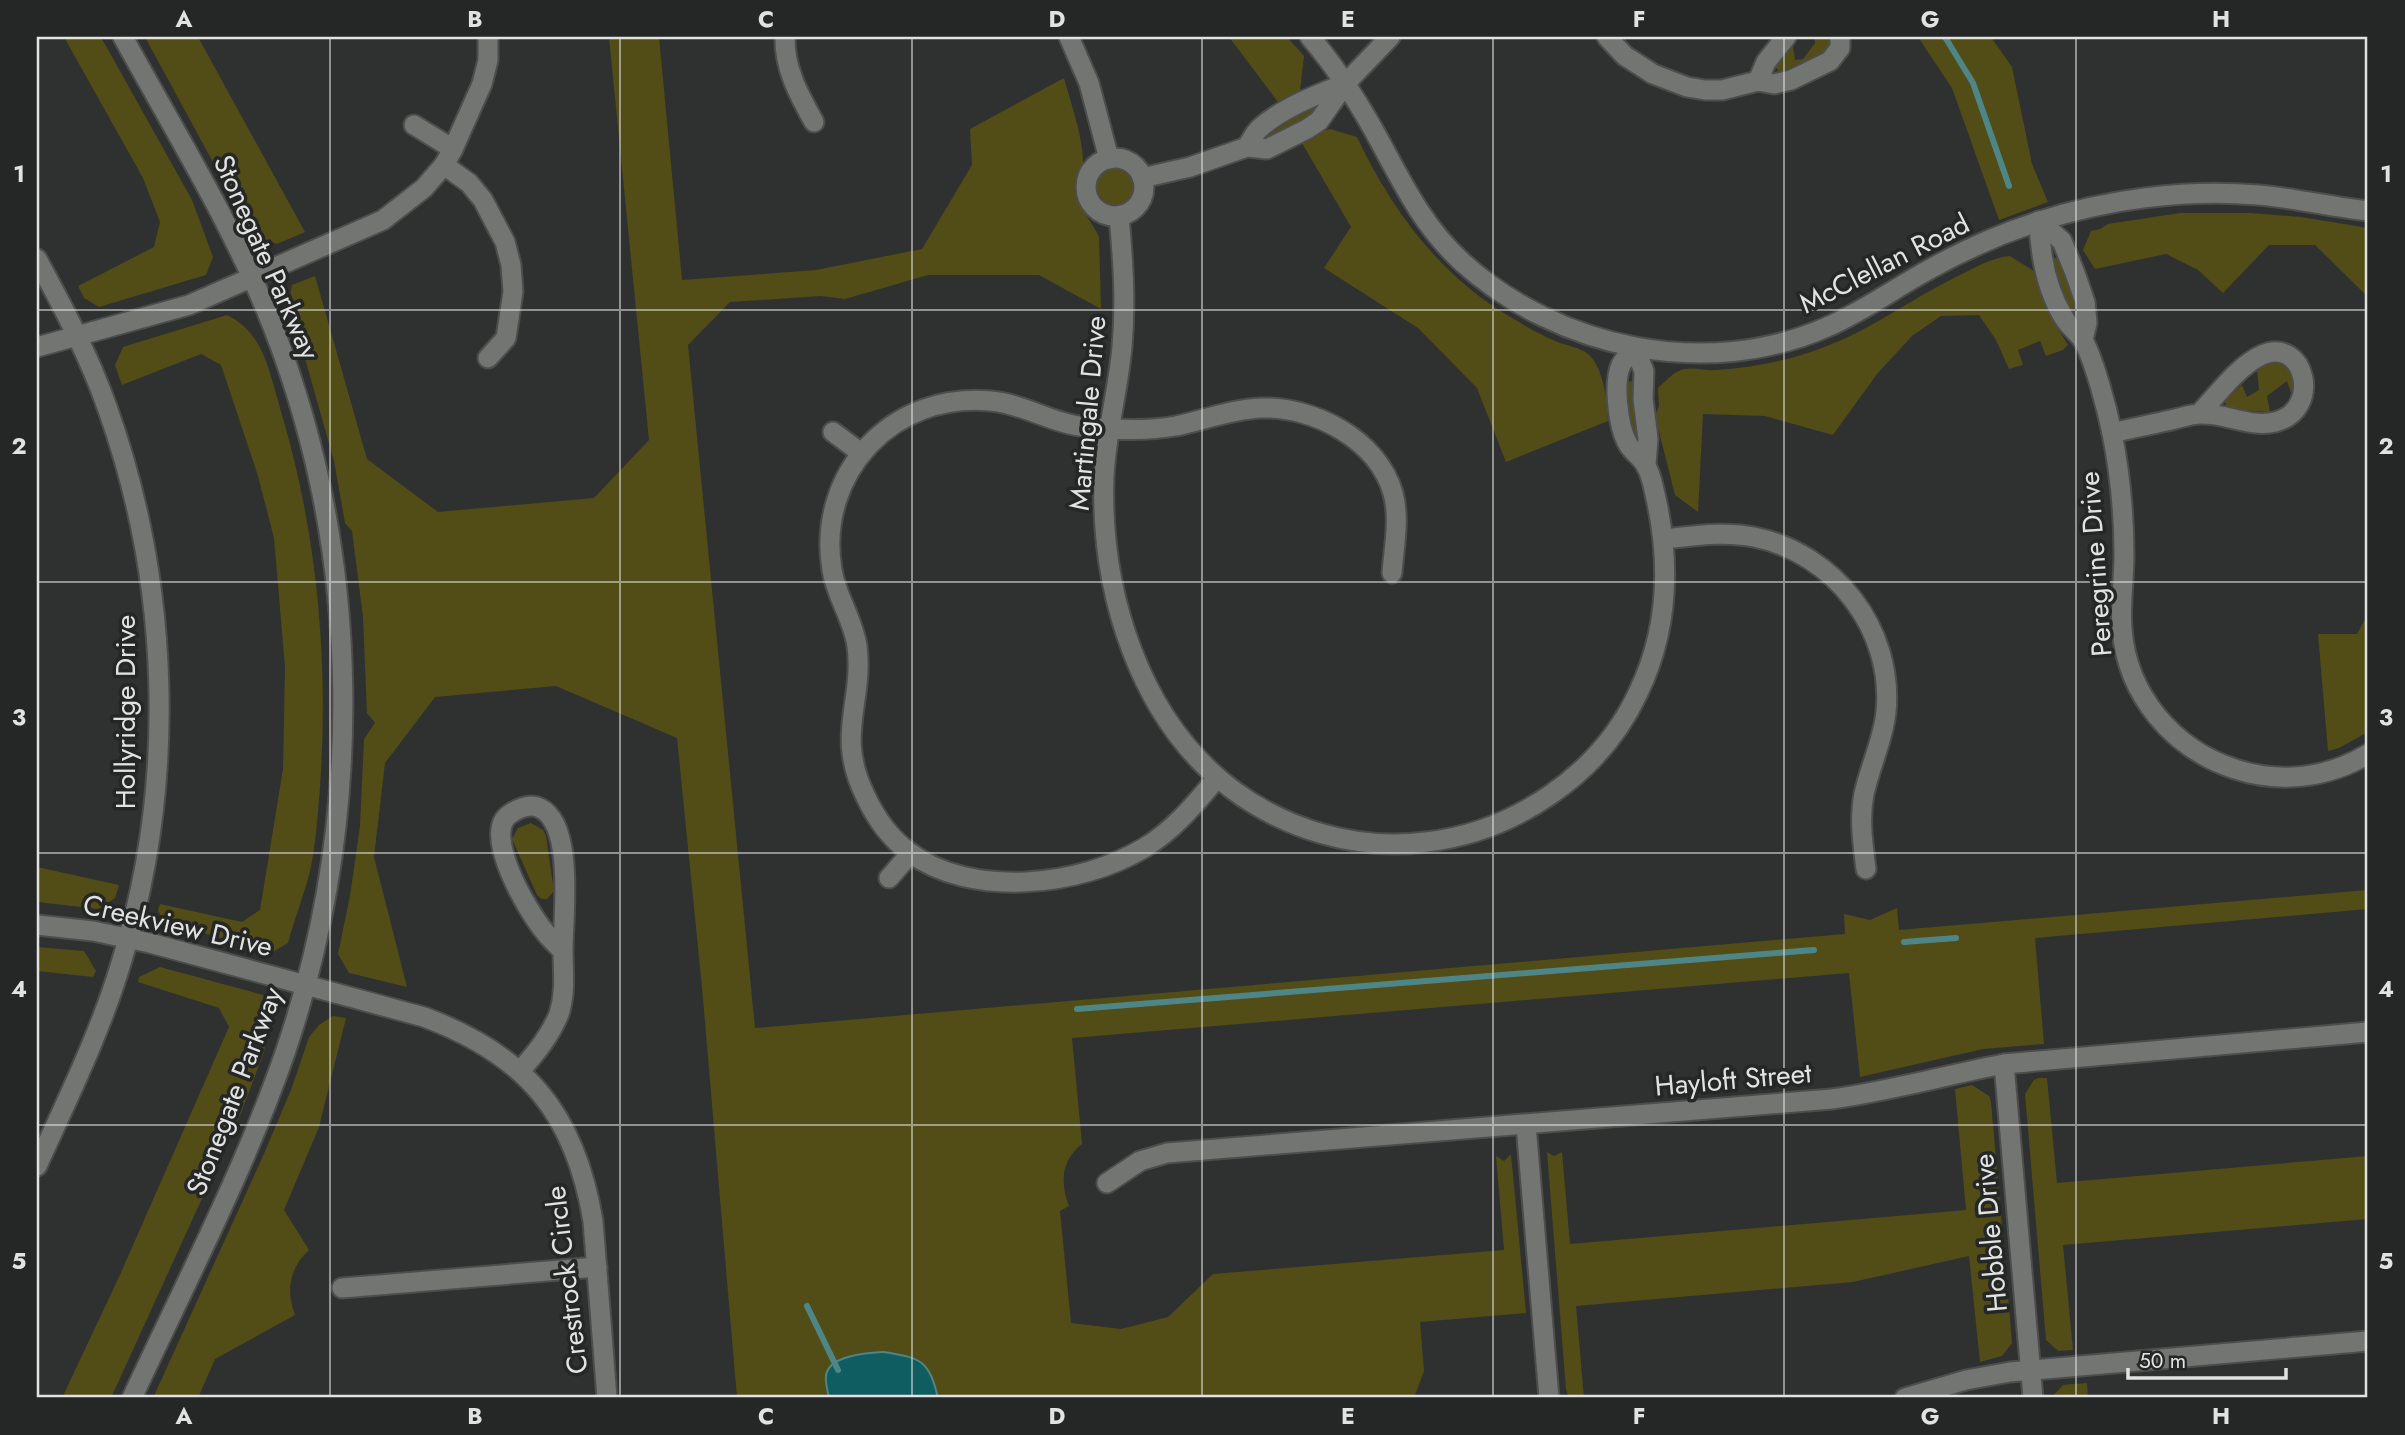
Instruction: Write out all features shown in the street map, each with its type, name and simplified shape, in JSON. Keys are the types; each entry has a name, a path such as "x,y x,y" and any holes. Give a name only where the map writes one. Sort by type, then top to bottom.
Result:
{"street":[{"name":"Stonegate Parkway","path":"123,37 187,150 252,279 289,372 318,478 333,553 341,641 342,696 339,802 323,909 306,985 284,1056 243,1158 132,1398"},
{"path":"37,347 165,313 252,279 383,220 410,200 448,157 482,84 488,60 488,37"},
{"path":"785,37 787,62 795,87 814,122"},
{"path":"1069,37 1089,83 1109,159"},
{"name":"McClellan Road","path":"1310,37 1345,84 1416,210 1462,261 1528,309 1575,330 1634,347 1672,352 1722,351 1798,338 1867,308 1927,270 1971,248 2039,221 2118,202 2212,193 2270,196 2368,211"},
{"path":"1142,178 1190,167 1247,147 1267,149 1307,129 1319,121 1345,84 1390,37"},
{"path":"1607,37 1637,65 1670,82 1686,87 1722,90 1758,81 1782,84 1824,65 1836,55 1840,48 1840,37"},
{"path":"1758,81 1766,62 1786,37"},
{"path":"414,125 448,157 483,200 505,242 511,265 513,292 506,338 488,358"},
{"path":"1109,159 1129,162 1142,178 1144,186 1139,202 1134,209 1119,216 1102,213 1095,208 1087,192 1087,183 1094,167 1109,159"},
{"name":"Martingale Drive","path":"1119,216 1124,309 1121,359 1109,428 1104,480 1109,556 1126,633 1142,677 1161,710 1187,747 1217,778 1258,806 1296,826 1336,837 1382,844 1404,844 1449,838 1490,826 1531,807 1561,788 1599,751 1620,725 1639,693 1654,654 1664,617 1666,579 1664,539 1655,494 1646,464 1628,444 1621,423 1617,395 1621,366 1634,347"},
{"name":"Peregrine Drive","path":"2039,221 2042,261 2049,284 2070,328 2083,340 2102,393 2112,433 2123,515 2123,644 2135,679 2148,704 2163,724 2185,744 2212,760 2258,775 2311,775 2341,768 2368,754"},
{"name":"Peregrine Drive","path":"2039,221 2062,241 2075,273 2085,302 2087,323 2083,340"},
{"name":"Hollyridge Drive","path":"37,259 76,336 107,406 122,452 148,560 158,637 158,740 148,851 128,938 101,1022 37,1166"},
{"path":"2112,433 2200,413 2245,422 2275,422 2284,418 2298,405 2305,387 2304,376 2298,365 2286,355 2269,353 2251,361 2200,413"},
{"path":"1217,778 1180,820 1145,848 1098,869 1070,877 986,881 942,870 911,854 894,840 869,805 853,766 850,746 858,665 856,644 832,571 830,531 840,489 860,453 878,436 914,414 954,401 995,401 1016,405 1060,422 1109,428 1158,429 1262,408 1301,413 1349,434 1368,451 1386,477 1393,492 1396,512 1392,573"},
{"path":"833,432 860,453"},
{"path":"1664,539 1715,533 1752,536 1769,541 1801,553 1815,562 1842,585 1863,613 1879,648 1886,689 1883,731 1863,803 1866,869"},
{"path":"520,1071 544,1043 559,1013 566,973 563,951 566,886 558,836 547,813 538,807 527,806 506,816 499,833 500,844 531,913 544,932 563,951"},
{"path":"889,878 911,854"},
{"name":"Creekview Drive","path":"37,925 128,938 306,985"},
{"name":"Crestrock Circle","path":"306,985 425,1017 462,1031 520,1071 551,1108 573,1147 588,1192 607,1398"},
{"name":"Hayloft Street","path":"1107,1182 1140,1161 1167,1153 1832,1099 1899,1089 1956,1073 2004,1064 2368,1032"},
{"name":"Hobble Drive","path":"2004,1064 2033,1398"},
{"path":"1526,1125 1549,1398"},
{"path":"342,1289 597,1267"},
{"path":"1905,1398 1966,1380 2030,1370 2368,1341"}],"shaded area":[{"path":"64,37 101,37 192,200 213,257 206,275 99,307 84,298 78,286 154,247 160,222 143,178"},
{"path":"145,37 198,37 305,232 277,244 252,234"},
{"path":"609,37 659,37 682,280 816,270 922,249 972,165 970,129 1064,78 1083,154 1077,194 1099,237 1101,309 1039,275 928,275 845,299 821,296 730,302 688,345 755,1028 1845,934 1844,914 1870,920 1897,908 1899,930 2368,890 2368,909 2035,938 2044,1044 1983,1049 1860,1077 1849,973 1072,1038 1082,1144 1066,1165 1064,1189 1069,1206 1060,1211 1071,1323 1121,1329 1168,1317 1213,1274 1504,1250 1496,1156 1504,1161 1511,1154 1526,1313 1420,1322 1424,1371 1414,1398 737,1398 702,987 677,738 556,686 435,697 385,763 374,857 407,987 349,973 338,954 360,826 364,739 375,723 367,713 363,617 352,531 345,523 334,461 289,302 292,285 315,276 367,459 438,512 594,498 649,440"},
{"path":"1229,37 1287,37 1304,56 1300,91 1281,106"},
{"path":"1815,37 1830,37 1826,52 1779,72 1775,66 1793,46 1795,60 1803,59 1815,43"},
{"path":"1918,37 1991,37 2012,67 2032,164 2048,202 1999,220 1952,88"},
{"path":"1312,105 1316,110 1314,115 1266,140 1264,138"},
{"path":"1330,129 1357,137 1386,191 1403,216 1421,240 1463,283 1528,327 1589,355 1601,377 1606,395 1608,421 1506,462 1477,388 1418,328 1324,268 1351,227 1302,143 1316,133"},
{"path":"1114,167 1122,168 1128,173 1133,179 1133,195 1128,201 1122,206 1114,207 1106,206 1100,201 1095,195 1094,187 1095,179 1100,173 1106,168"},
{"path":"2180,213 2250,213 2301,217 2368,228 2368,297 2315,245 2269,245 2223,293 2198,270 2166,254 2095,269 2083,250 2091,231 2108,224"},
{"path":"2010,256 2035,272 2053,321 2068,345 2063,350 2046,356 2040,341 2018,350 2023,365 2009,369 1996,340 1979,315 1941,316 1912,336 1877,374 1833,435 1765,416 1703,414 1698,512 1675,495 1655,416 1659,406 1658,388 1673,374 1688,369 1716,370 1759,365 1814,351 1844,339 1978,266"},
{"path":"2054,258 2060,258 2078,307 2077,323 2069,313 2052,264"},
{"path":"227,315 249,332 257,343 272,380 303,501 321,643 322,739 313,857 288,943 271,953 163,921 158,910 160,904 242,922 260,910 283,769 285,667 274,538 258,476 221,365 201,354 122,385 115,365 123,347"},
{"path":"2273,362 2290,372 2294,391 2291,393 2287,381 2267,396 2270,412 2227,409 2225,401 2242,385 2247,397 2259,390 2257,369 2263,364"},
{"path":"1630,381 1635,382 1637,437 1632,434 1625,387"},
{"path":"2368,614 2368,732 2328,751 2318,634 2357,634"},
{"path":"531,823 543,830 546,836 554,891 547,899 537,895 512,839 518,828"},
{"path":"37,867 119,885 115,898 99,909 37,902"},
{"path":"37,947 84,951 96,971 93,977 37,971"},
{"path":"160,967 263,995 270,1012 264,1052 241,1113 111,1398 62,1398 119,1277 229,1027 219,1008 138,982 139,977"},
{"path":"333,1016 346,1018 319,1127 284,1210 309,1250 297,1264 291,1280 295,1315 215,1359 198,1398 153,1398 263,1156 291,1090 309,1037 319,1025"},
{"path":"2038,1078 2047,1078 2057,1183 2368,1156 2368,1219 2063,1245 2073,1350 2058,1351 2046,1340 2025,1094"},
{"path":"1972,1085 1989,1096 1991,1102 2012,1343 2002,1356 1980,1362 1969,1256 1853,1282 1576,1306 1584,1398 1569,1398 1566,1389 1547,1152 1554,1156 1562,1152 1570,1244 1966,1210 1955,1089"},
{"path":"2087,1383 2088,1398 2051,1398 2063,1385"}],"water":[{"path":"884,1352 907,1356 922,1363 931,1376 938,1398 829,1398 826,1384 828,1369 841,1359"}],"waterway":[{"path":"1945,37 1973,83 2009,186"},
{"path":"1904,942 1956,938"},
{"path":"1077,1009 1814,950"},
{"path":"807,1306 838,1370"}]}
